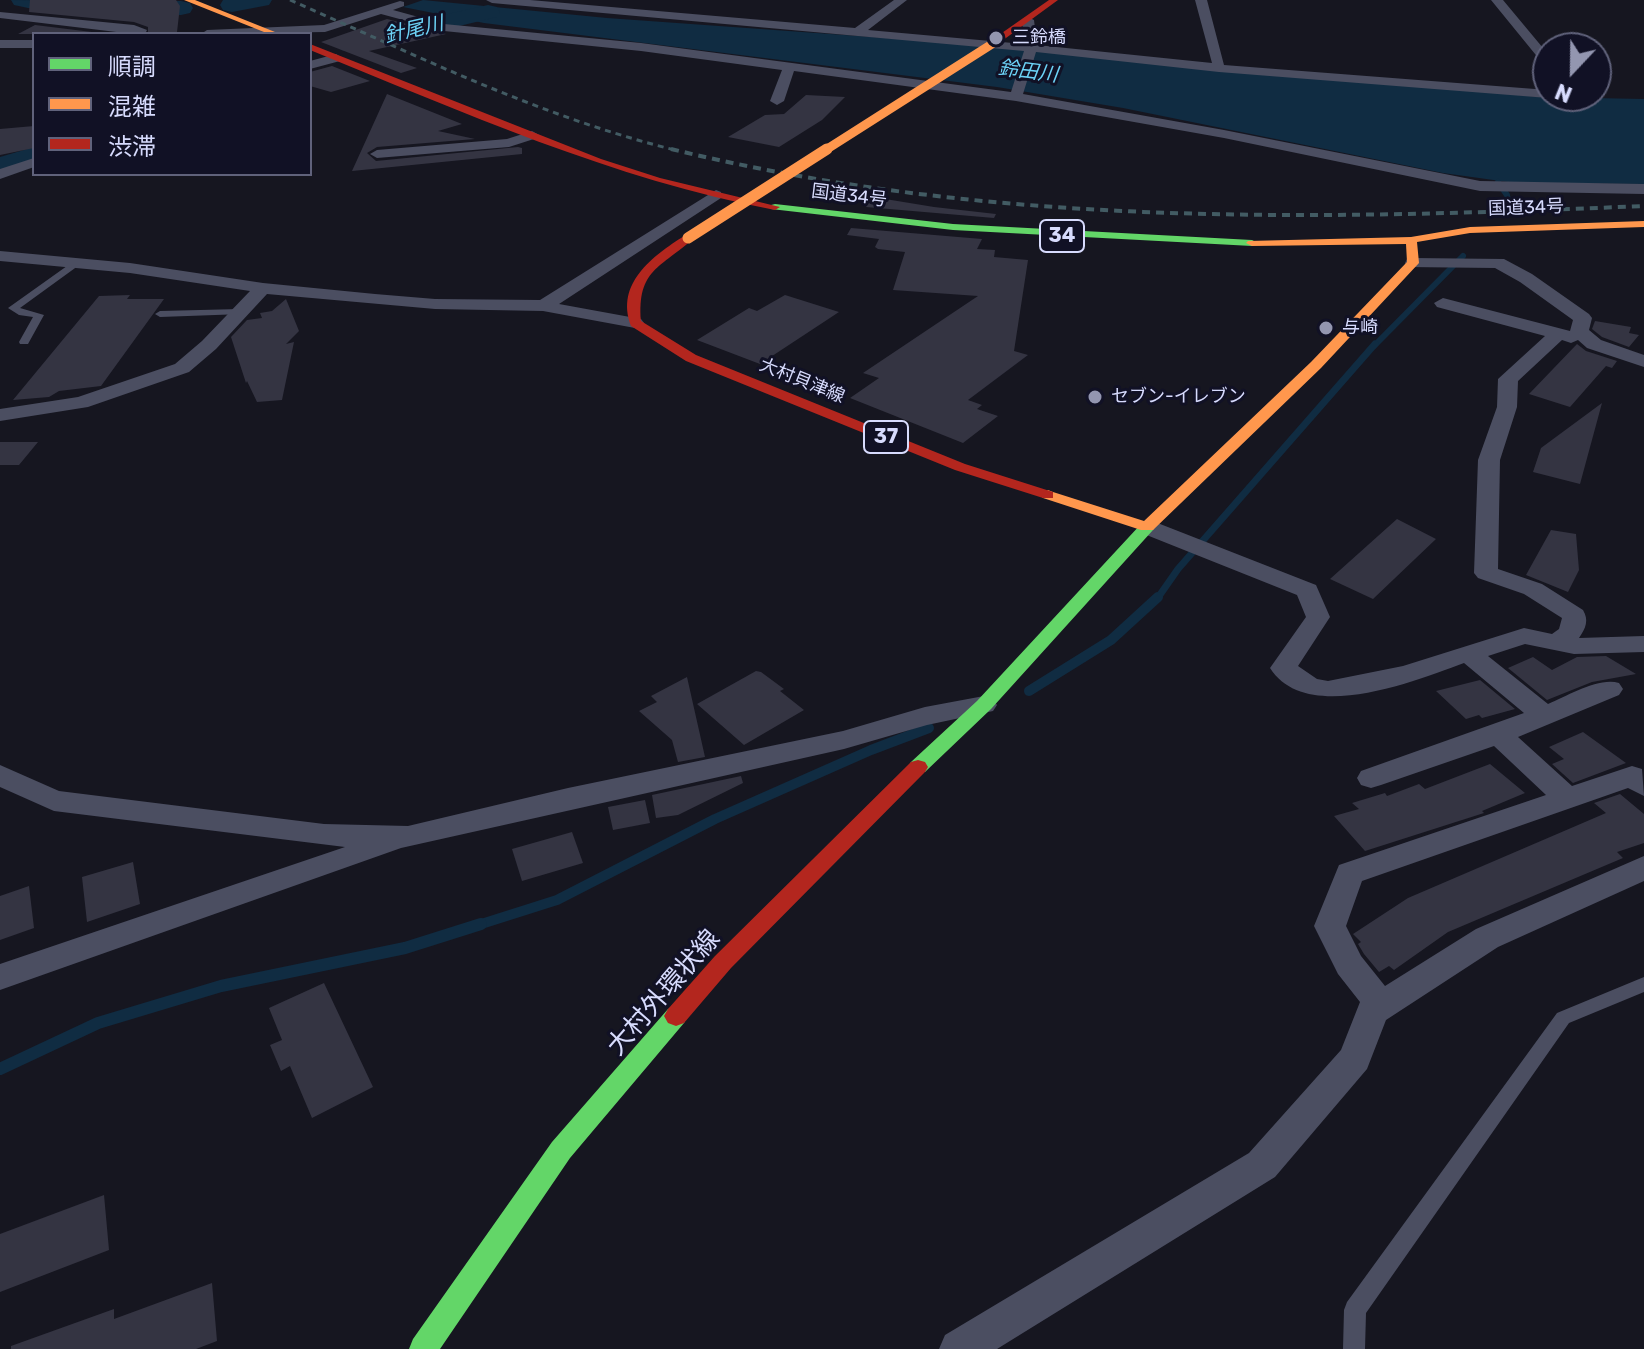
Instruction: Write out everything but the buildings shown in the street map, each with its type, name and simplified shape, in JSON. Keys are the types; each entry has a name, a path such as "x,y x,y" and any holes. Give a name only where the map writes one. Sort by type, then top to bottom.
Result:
{"main road":[{"path":"188,0 270,32"},
{"path":"635,323 631,303 641,270 992,44 1054,0"},
{"name":"国道34号","path":"312,48 646,177 763,205 913,224 1072,236 1290,245 1411,240 1470,230 1644,224"},
{"name":"国道34号","path":"1411,240 1454,244 1644,237"},
{"path":"1147,527 1295,386 1413,263 1411,240"},
{"name":"大村貝津線","path":"635,323 691,358 960,467 1147,527"},
{"name":"大村外環状線","path":"423,1349 561,1150 723,962 984,705 1147,527"}],"street":[{"path":"270,32 325,28 411,0"},
{"path":"492,0 992,44 1219,68 1532,93"},
{"path":"565,8 581,0"},
{"path":"856,33 901,0"},
{"path":"1201,0 1219,68"},
{"path":"1497,0 1532,43"},
{"path":"384,10 438,24 1016,95 1490,187 1644,189"},
{"path":"0,15 140,32"},
{"path":"1016,95 1031,50 1028,20"},
{"path":"0,44 32,44"},
{"path":"312,64 336,58"},
{"path":"777,101 790,66"},
{"path":"377,154 448,151 509,143 532,135"},
{"path":"0,174 32,163"},
{"path":"543,306 716,195"},
{"path":"0,256 263,288 435,304 543,306 635,323"},
{"path":"1413,263 1498,263 1526,278 1583,318 1579,331 1594,344 1644,361"},
{"path":"0,415 81,403 182,368 263,288"},
{"path":"1443,303 1557,335 1586,337"},
{"path":"1555,642 1570,635 1574,628 1574,615 1533,589 1486,573 1489,460 1507,407 1508,379 1557,335"},
{"path":"1147,527 1307,590 1318,617 1283,668 1309,686 1328,690 1408,674 1524,636 1574,646 1644,644"},
{"path":"1468,653 1544,715"},
{"path":"1371,778 1498,734 1610,689"},
{"path":"0,977 408,837 568,798 829,743 925,716 984,705"},
{"path":"1498,734 1567,798"},
{"path":"0,775 54,801 324,835 408,837"},
{"path":"1381,1005 1349,965 1330,926 1350,873 1632,776 1644,786"},
{"path":"959,1349 1262,1165 1355,1058 1372,1011 1487,938 1644,868"}],"lane":[{"path":"24,342 39,315 22,313 13,308 77,263"},
{"path":"160,314 240,312"},
{"path":"1354,1349 1355,1310 1563,1018 1644,984"}],"water":[{"name":"鈴田川","path":"423,0 607,18 970,44 1532,96 1532,112 1612,112 1612,98 1644,99 1644,184 1515,183 1443,173 1123,108 997,87 484,23 403,7"}],"waterway":[{"path":"23,0 73,6 181,8"},
{"path":"232,5 260,0"},
{"name":"針尾川","path":"350,44 488,12"},
{"name":"針尾川","path":"0,167 32,157"},
{"path":"1498,182 1507,195 1509,207"},
{"path":"1374,346 1463,256"},
{"path":"1157,599 1178,569 1375,344"},
{"path":"1029,691 1111,640 1158,597"},
{"path":"475,926 557,900 715,819 871,750 929,728"},
{"path":"0,1069 98,1023 221,986 405,948 481,924"}],"railway":[{"path":"290,0 433,64 530,103 674,150"},
{"path":"674,150 792,175 913,193 1034,205 1277,215 1644,206"},
{"path":"674,150 679,151"}],"traffic: fast":[{"path":"775,207 953,227 1252,243"},
{"path":"918,767 984,705 1147,527"},
{"path":"423,1349 561,1150 676,1016"}],"traffic: slow":[{"path":"188,0 271,32"},
{"path":"688,238 992,44"},
{"path":"1252,243 1411,240 1470,230 1644,224"},
{"path":"1048,495 1147,527 1316,365 1381,298 1413,263 1411,240"}],"traffic: jam":[{"path":"992,44 1054,0"},
{"path":"312,48 598,162 716,196 775,207"},
{"path":"688,238 653,263 639,281 635,293 635,323 691,358 960,467 1048,495"},
{"path":"676,1016 723,962 918,767"}],"place":[{"name":"三鈴橋","path":"996,38"},
{"name":"与崎","path":"1326,328"},
{"name":"セブン-イレブン","path":"1095,397"}]}
